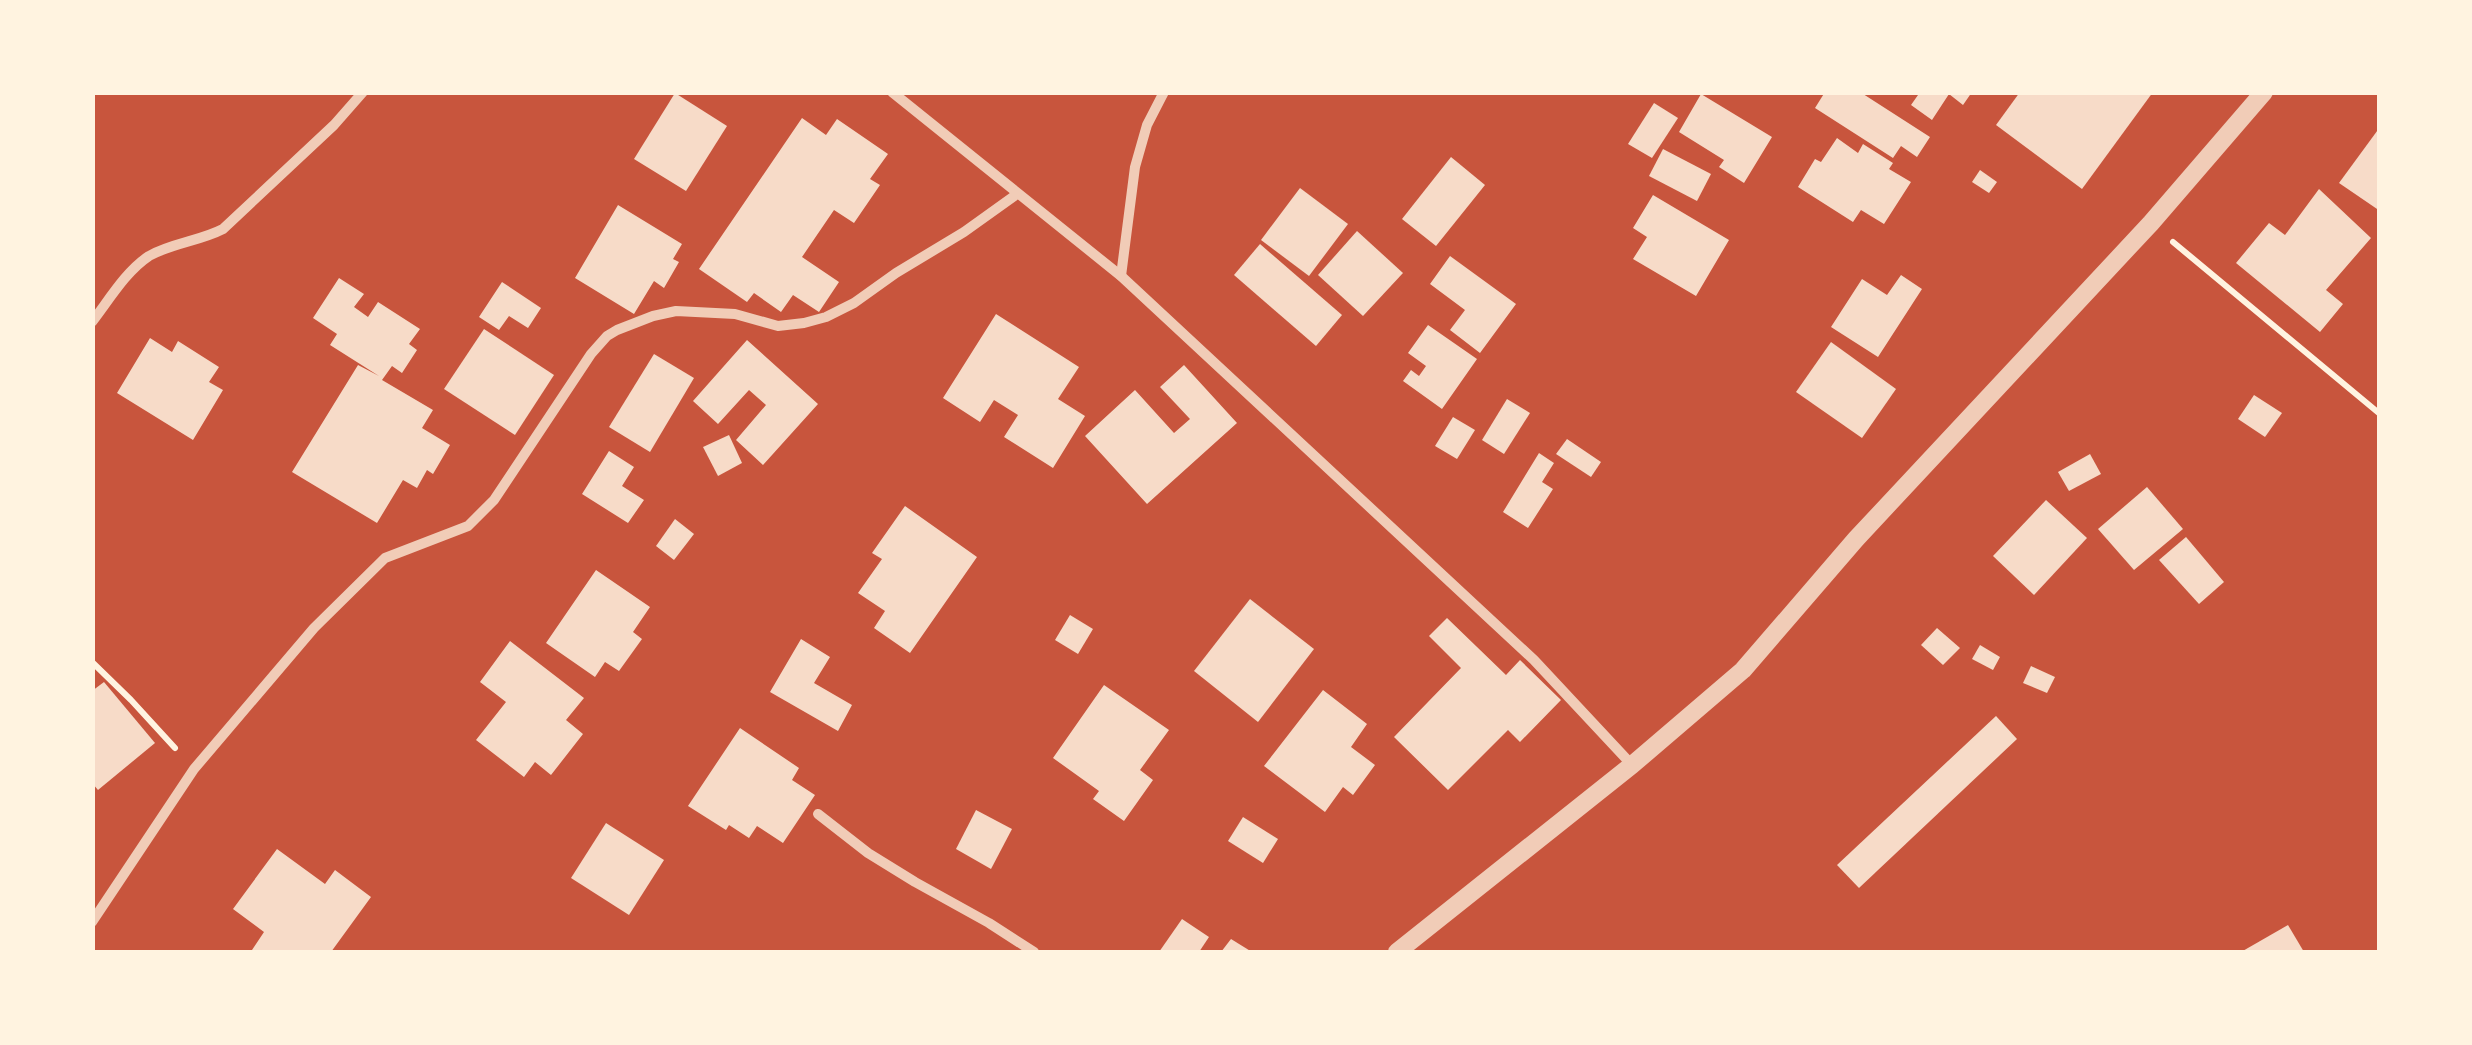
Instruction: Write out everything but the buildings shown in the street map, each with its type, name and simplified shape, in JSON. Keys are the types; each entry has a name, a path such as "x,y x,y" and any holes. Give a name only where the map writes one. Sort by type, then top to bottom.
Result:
{"street":[{"path":"92,322 129,274 148,257 223,228 334,125 363,92"},
{"path":"892,92 1122,276 1534,660 1632,765"},
{"path":"1122,276 1135,168 1146,125 1164,92"},
{"path":"1396,952 1632,765 1743,670 1856,539 2150,223 2264,92"},
{"path":"92,922 194,770 314,628 385,558 468,526 478,517 494,500 607,336 628,324 676,312 736,314 778,326 826,317 1018,194"},
{"path":"818,814 868,853 1034,952"}],"path":[{"path":"2150,223 2380,414"},
{"path":"92,662 194,770"}]}
